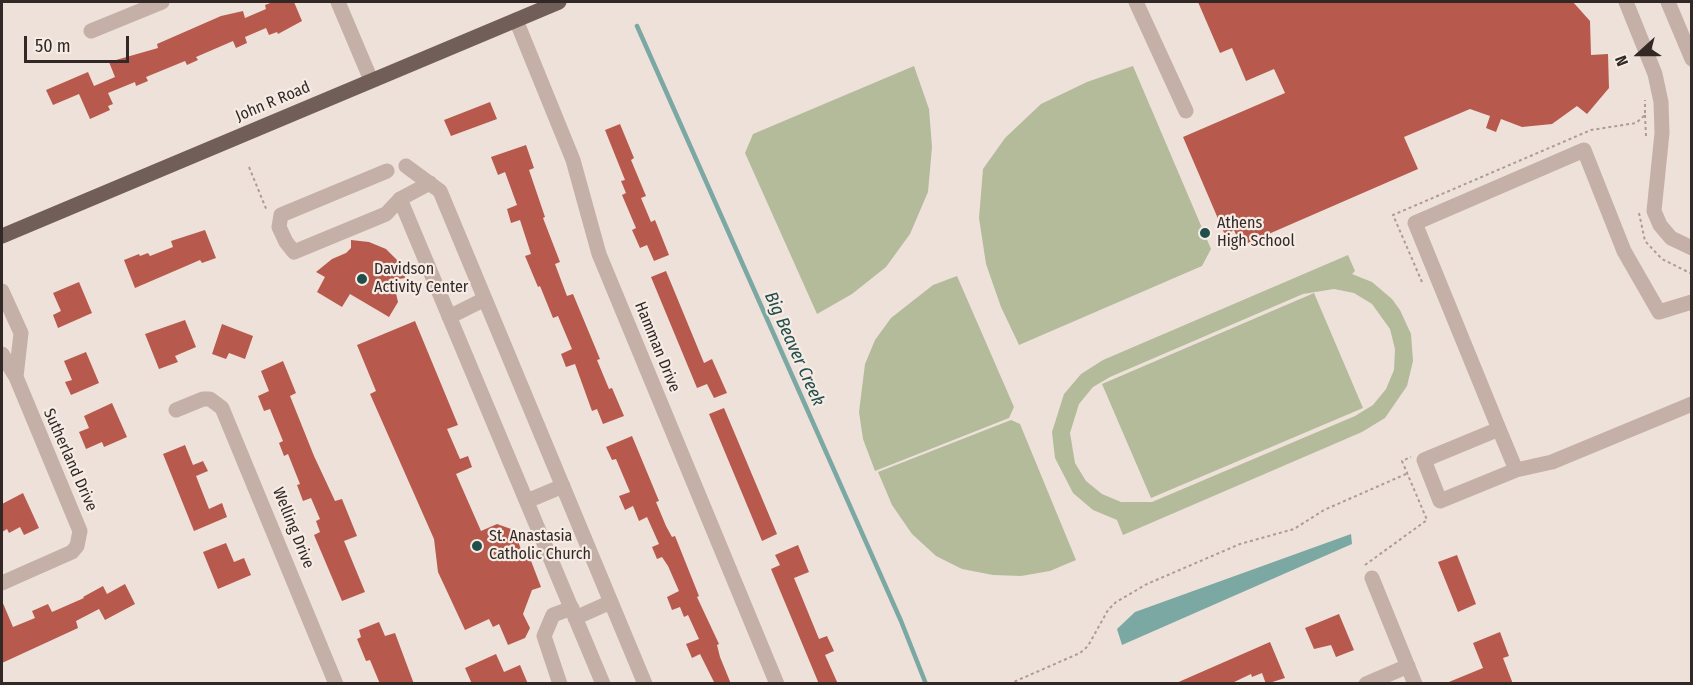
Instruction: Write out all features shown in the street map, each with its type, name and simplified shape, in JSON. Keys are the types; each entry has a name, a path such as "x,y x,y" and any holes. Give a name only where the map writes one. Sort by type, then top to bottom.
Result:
{"main road":[{"name":"John R Road","path":"2,236 559,2"}],"street":[{"path":"91,31 162,2"},
{"path":"338,2 371,80"},
{"path":"1136,2 1186,111"},
{"path":"1626,2 1660,93 1662,133 1654,201 1656,216 1671,238 1692,248"},
{"path":"1668,2 1692,59"},
{"name":"Hamman Drive","path":"516,20 573,160 599,254 777,684"},
{"path":"1516,470 1415,223 1584,150 1624,251 1659,312 1692,302"},
{"path":"406,166 440,191 645,684"},
{"path":"387,171 281,215 279,227 294,252 386,214 400,199 430,183"},
{"path":"400,199 603,684"},
{"name":"Sutherland Drive","path":"2,291 21,333 16,378"},
{"path":"449,317 485,299"},
{"name":"Sutherland Drive","path":"2,354 16,378 34,426 78,524 80,538 77,546 64,557 2,583"},
{"name":"Welling Drive","path":"176,410 203,399 216,402 229,419 336,684"},
{"path":"1499,429 1424,460 1440,501 1516,470 1552,462 1692,404"},
{"path":"527,501 563,486"},
{"path":"1370,576 1415,684"},
{"path":"560,684 544,636 553,615 573,613 611,602"},
{"path":"1366,684 1408,666"}],"path":[{"path":"1425,289 1394,215 1591,130 1636,123 1645,115 1645,96"},
{"path":"249,167 272,222 279,227"},
{"path":"1370,576 1364,563 1427,520 1402,461 1412,456"},
{"path":"1009,684 1080,652 1088,646 1108,610 1127,595 1240,544 1294,529 1324,510 1407,474"}],"green space":[{"path":"914,66 929,109 932,147 928,192 910,234 886,267 852,294 817,314 745,153 753,134"},
{"path":"1133,66 1211,249 1202,266 1019,345 1001,307 986,264 979,218 983,169 1005,138 1041,104 1087,82"},
{"path":"1348,255 1355,271 1352,274 1372,282 1392,299 1400,310 1411,334 1413,361 1407,386 1385,418 1362,432 1123,535 1117,520 1093,510 1073,493 1055,458 1052,432 1064,394 1081,374 1103,360","holes":["1334,289 1354,293 1372,304 1390,329 1395,349 1394,370 1386,389 1373,405 1355,416 1152,502 1121,502 1102,494 1086,481 1075,463 1070,433 1079,404 1093,387 1110,377 1303,294"]},
{"path":"957,276 1014,407 1009,418 875,471 863,439 859,412 865,364 875,340 891,318 933,285"},
{"path":"1314,293 1363,408 1151,498 1102,384"},
{"path":"1011,420 1020,424 1076,560 1050,571 1021,576 993,575 962,569 936,556 912,534 892,505 878,472"}],"water":[{"path":"1351,534 1352,544 1122,645 1117,629 1135,612"}],"building":[{"path":"273,2 294,2 302,21 278,34 277,32 269,35 266,28 245,37 247,43 236,48 233,41 196,57 198,60 187,65 185,61 146,77 148,81 136,86 135,82 108,93 113,104 108,106 110,110 90,119 79,94 53,105 46,90 88,72 94,86 115,77 109,62 158,48 157,44 221,16 243,11 245,18 266,9 265,5"},
{"path":"1198,2 1573,2 1590,21 1591,55 1608,54 1609,88 1587,114 1577,106 1552,124 1522,127 1501,119 1496,132 1486,128 1490,116 1470,109 1404,137 1418,169 1241,246 1234,230 1225,235 1183,137 1285,93 1274,69 1246,81 1232,48 1220,53"},
{"path":"490,102 497,119 451,136 444,120"},
{"path":"620,124 634,158 631,160 646,196 641,198 651,222 655,220 669,255 654,261 647,245 640,248 632,230 636,228 622,195 626,193 621,181 625,180 605,130"},
{"path":"526,145 534,168 529,170 545,217 543,218 560,262 555,264 567,296 573,294 600,359 597,360 609,389 612,388 624,416 603,424 597,409 592,411 575,364 566,367 561,354 572,349 558,316 553,318 525,256 531,254 520,220 511,223 507,209 517,205 505,172 498,175 491,157"},
{"path":"205,230 216,258 202,263 200,260 135,288 124,260 139,254 140,256 148,253 150,256 173,247 171,241"},
{"name":"Davidson Activity Center","path":"351,240 369,242 386,249 403,266 405,278 393,280 398,302 389,317 350,294 342,307 317,292 325,277 316,272 332,259 346,253 351,248"},
{"path":"666,271 704,363 712,359 727,393 714,398 707,384 697,388 651,277"},
{"path":"79,282 92,313 58,328 53,315 61,311 53,293"},
{"path":"185,320 196,347 175,356 178,362 159,369 145,334"},
{"name":"St. Anastasia Catholic Church","path":"415,321 458,425 447,429 460,459 468,456 472,467 456,474 481,531 497,524 514,530 523,555 528,553 541,587 532,590 523,614 530,628 525,638 508,645 499,624 493,627 489,619 465,630 438,572 434,539 370,394 376,391 357,345"},
{"path":"222,324 253,336 245,359 229,353 226,359 212,354"},
{"path":"86,352 99,383 71,395 65,382 72,380 64,361"},
{"path":"283,361 296,393 290,396 314,456 335,501 342,499 357,536 344,541 365,592 342,601 314,535 320,532 316,521 320,519 311,498 303,501 297,485 300,484 288,454 284,456 279,443 283,441 270,409 264,411 258,396 269,391 261,371"},
{"path":"112,403 127,437 104,447 102,442 86,449 79,432 89,428 84,416"},
{"path":"724,408 777,534 762,541 709,414"},
{"path":"632,436 659,501 656,502 666,526 672,537 675,536 699,596 697,597 719,644 717,645 720,657 731,684 715,684 700,654 692,658 686,644 699,639 688,615 684,617 680,607 672,610 667,597 679,591 662,557 657,559 652,547 659,544 647,517 639,521 633,506 625,510 619,496 630,492 616,459 612,460 606,447"},
{"path":"185,445 193,465 203,461 208,471 196,476 209,509 222,503 227,517 194,531 163,454"},
{"path":"23,493 39,528 24,535 20,527 9,533 7,529 2,532 2,504"},
{"path":"226,543 234,562 244,558 251,575 218,589 203,552"},
{"path":"798,545 809,572 794,578 819,639 827,636 834,651 825,655 838,684 819,684 771,569 780,565 775,555"},
{"path":"1457,555 1476,604 1458,612 1438,562"},
{"path":"125,584 135,604 105,620 99,609 76,621 78,628 2,663 2,601 13,627 35,618 32,611 48,604 52,612 84,598 103,586 107,594"},
{"path":"1339,614 1354,650 1336,657 1331,645 1314,649 1305,628"},
{"path":"379,622 385,636 395,633 414,684 380,684 370,660 366,661 357,639 361,637 359,630"},
{"path":"1500,632 1509,656 1503,658 1513,684 1444,684 1483,668 1473,643"},
{"path":"1270,642 1285,678 1266,684 1262,673 1252,677 1251,674 1230,684 1174,684"},
{"path":"496,654 504,672 520,665 528,684 472,684 465,668"}],"waterway":[{"name":"Big Beaver Creek","path":"637,26 901,621 926,684"}],"place":[{"name":"Athens High School","path":"1205,233"},
{"name":"Davidson Activity Center","path":"362,279"},
{"name":"St. Anastasia Catholic Church","path":"477,546"}]}
